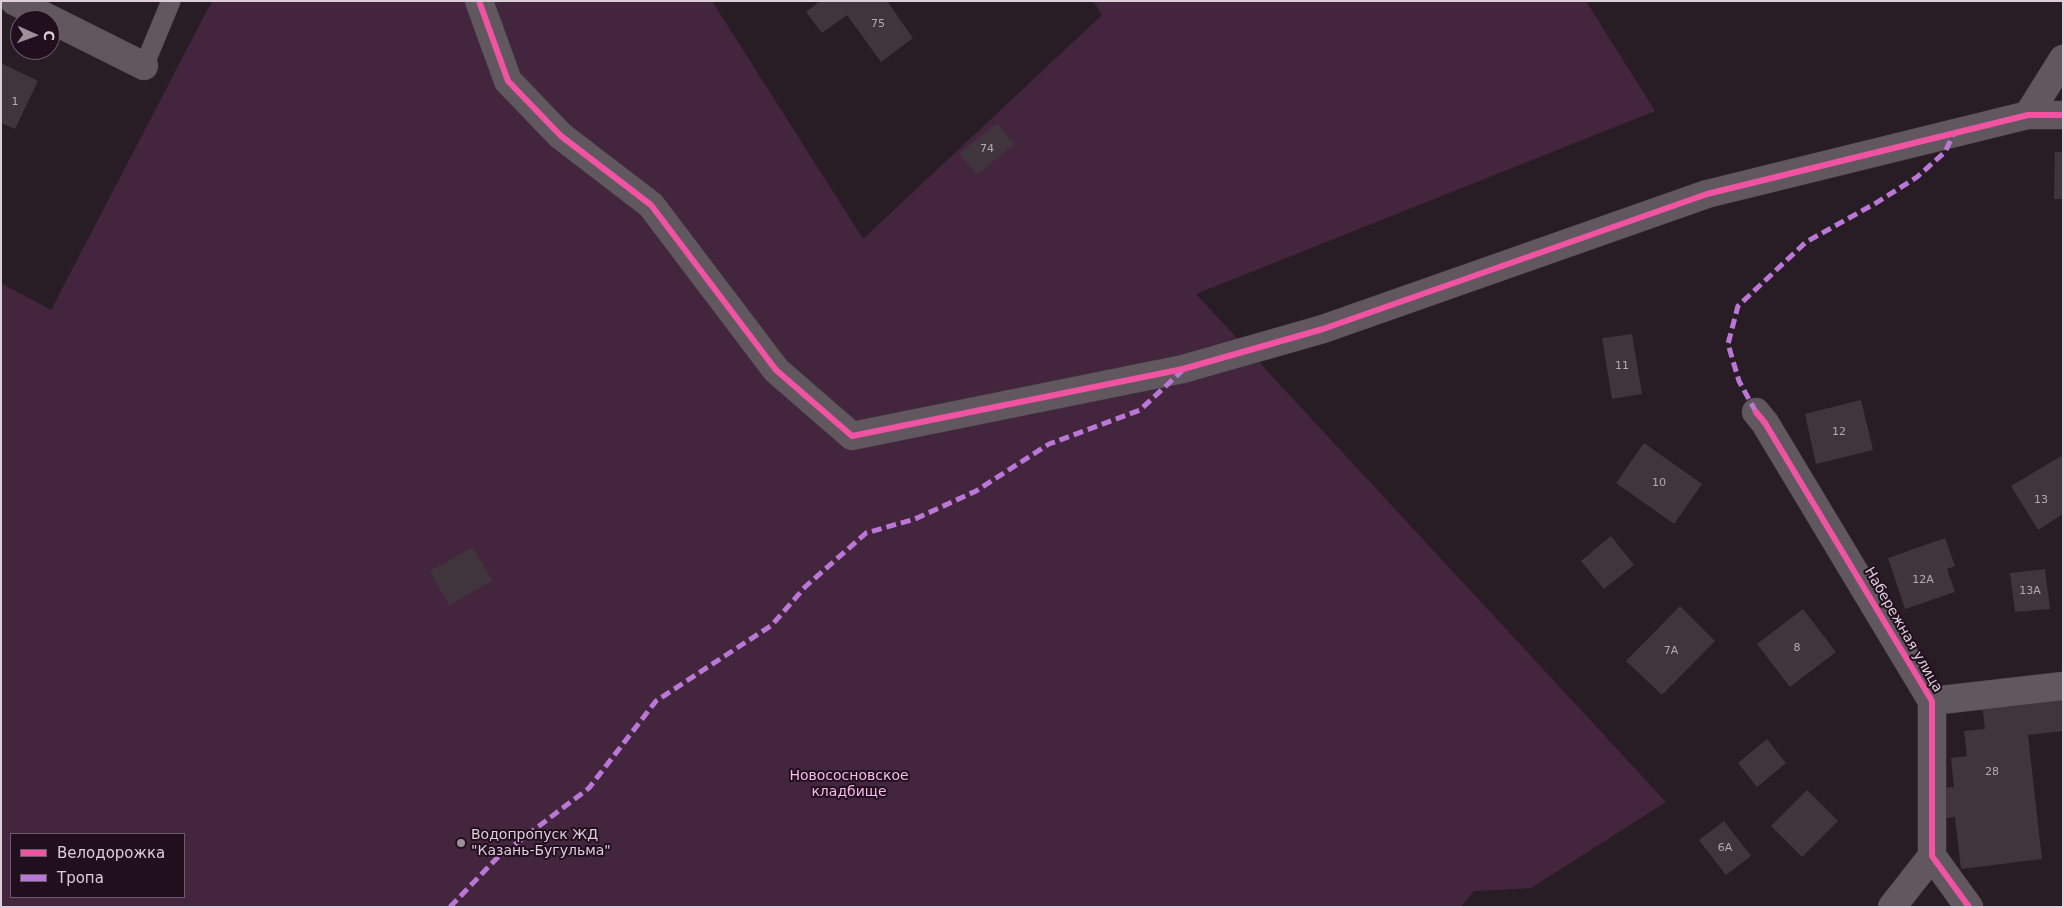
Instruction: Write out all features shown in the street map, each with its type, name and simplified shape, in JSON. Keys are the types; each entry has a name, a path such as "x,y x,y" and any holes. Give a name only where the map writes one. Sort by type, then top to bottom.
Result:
{"street":[{"path":"14,1 144,66"},
{"path":"479,1 508,81 561,136 651,205 776,370 852,436 1183,369 1323,329 1707,194 2028,114 2063,115"},
{"path":"2028,114 2063,59"},
{"name":"Набережная улица","path":"1756,412 1766,423 1932,701 1932,856"},
{"name":"Набережная улица","path":"1932,701 2063,686"},
{"path":"1892,907 1932,856 1969,907"}],"lane":[{"path":"144,66 171,1"}],"green space":[{"name":"Новососновское кладбище","path":"212,1 712,1 863,239 1102,15 1093,1 1586,1 1655,111 1196,294 1666,802 1531,888 1474,891 1461,907 1,907 1,283 51,310"}],"building":[{"path":"820,1 887,1 913,38 881,62 847,15 822,33 806,12"},
{"path":"1,63 38,81 15,129 1,123"},
{"path":"997,123 1014,144 977,175 959,154"},
{"path":"2055,152 2063,152 2063,199 2054,199"},
{"path":"1632,334 1642,394 1612,399 1602,338"},
{"path":"1861,400 1873,450 1816,464 1805,414"},
{"path":"1644,443 1702,484 1674,524 1616,483"},
{"path":"2061,456 2063,460 2063,514 2038,530 2011,486"},
{"path":"1611,536 1634,565 1604,589 1581,561"},
{"path":"1945,538 1955,566 1947,569 1955,592 1905,609 1888,558"},
{"path":"473,547 492,581 449,605 430,571"},
{"path":"2045,569 2050,609 2015,612 2010,573"},
{"path":"1680,606 1715,641 1662,695 1626,661"},
{"path":"1803,609 1836,652 1790,687 1757,644"},
{"path":"2063,694 2063,731 2028,735 2042,859 1961,869 1955,817 1945,818 1942,788 1954,787 1951,758 1967,756 1964,731 1985,729 1982,704"},
{"path":"1767,739 1786,763 1757,787 1738,763"},
{"path":"1807,790 1838,821 1802,857 1771,826"},
{"path":"1724,821 1751,856 1726,875 1699,840"}],"marked path":[{"path":"1756,412 1739,381 1728,344 1738,306 1806,242 1876,203 1917,177 1945,152 1954,133"},
{"path":"450,907 497,858 589,788 656,701 772,625 805,587 866,533 915,519 976,491 1049,444 1140,410 1182,371"}],"cycle path":[{"path":"479,1 508,81 561,136 651,205 776,370 852,436 1183,369 1323,329 1707,194 2028,115 2063,115"},
{"path":"1756,412 1765,423 1932,701 1932,856 1969,907"}],"place":[{"name":"Водопропуск ЖД \"Казань-Бугульма\"","path":"461,843"}]}
